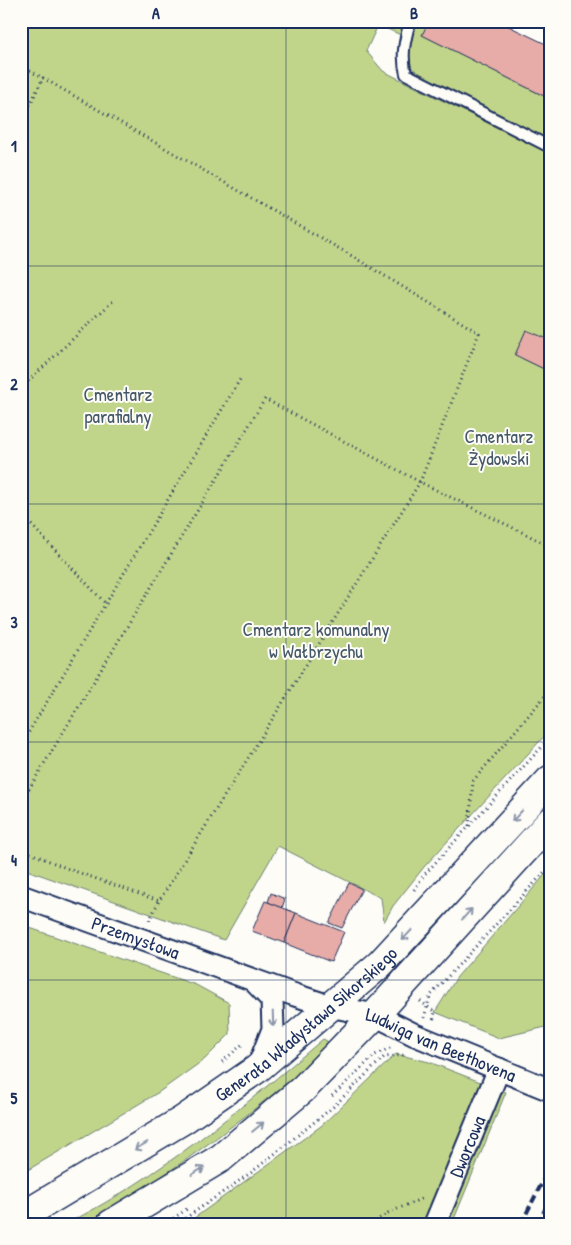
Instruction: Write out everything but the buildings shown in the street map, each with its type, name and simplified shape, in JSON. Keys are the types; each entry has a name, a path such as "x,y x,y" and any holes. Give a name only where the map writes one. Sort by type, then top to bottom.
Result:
{"main road":[{"name":"Generała Władysława Sikorskiego","path":"21,1217 183,1120 257,1069 380,964 550,780"},
{"name":"Generała Władysława Sikorskiego","path":"111,1224 220,1158 303,1089 375,1014 550,822"}],"street":[{"name":"Przemysłowa","path":"21,896 329,1006"},
{"name":"Przemysłowa","path":"252,978 272,1000 273,1029 257,1069"},
{"name":"Ludwiga van Beethovena","path":"329,1006 375,1014 443,1046 550,1090"},
{"name":"Dworcowa","path":"435,1224 499,1069"}],"lane":[{"path":"410,21 404,44 403,62 406,74 550,147"}],"path":[{"path":"21,66 348,253 479,333 420,482 159,901 147,924"},
{"path":"21,123 43,78"},
{"path":"21,388 115,299"},
{"path":"21,745 107,605 242,376"},
{"path":"21,802 265,399 420,482 550,546"},
{"path":"21,514 107,605"},
{"path":"469,826 473,781 550,690"},
{"path":"413,891 424,875 550,738"},
{"path":"21,849 66,868 159,901"},
{"path":"422,1022 430,996 550,866"},
{"path":"412,995 436,1012 432,1027"},
{"path":"177,1224 252,1172 333,1107 384,1056 414,1055"},
{"path":"371,1224 388,1213 451,1186"}],"green space":[{"name":"Cmentarz komunalny w Wałbrzychu","path":"21,21 394,21 405,27 401,35 378,25 366,51 383,71 550,154 550,730 424,867 393,906 384,922 381,898 278,846 224,940 21,868"},
{"path":"415,21 429,21 423,35 550,99 550,140 417,72 411,67 408,40"},
{"path":"550,795 550,812 399,976 391,968"},
{"path":"550,869 550,1026 499,1038 435,1012 457,977"},
{"path":"21,925 196,985 229,1003 230,1034 205,1059 159,1092 21,1174"},
{"path":"323,1039 327,1041 329,1047 274,1094 188,1159 84,1224 66,1224 135,1185 168,1163 231,1115"},
{"path":"396,1054 429,1062 506,1092 452,1224 186,1224 321,1126"}],"railway":[{"path":"521,1224 550,1167"},
{"path":"538,1224 550,1199"}],"park label":[{"name":"Cmentarz parafialny","path":"118,405"},
{"name":"Cmentarz Żydowski","path":"499,447"}]}
